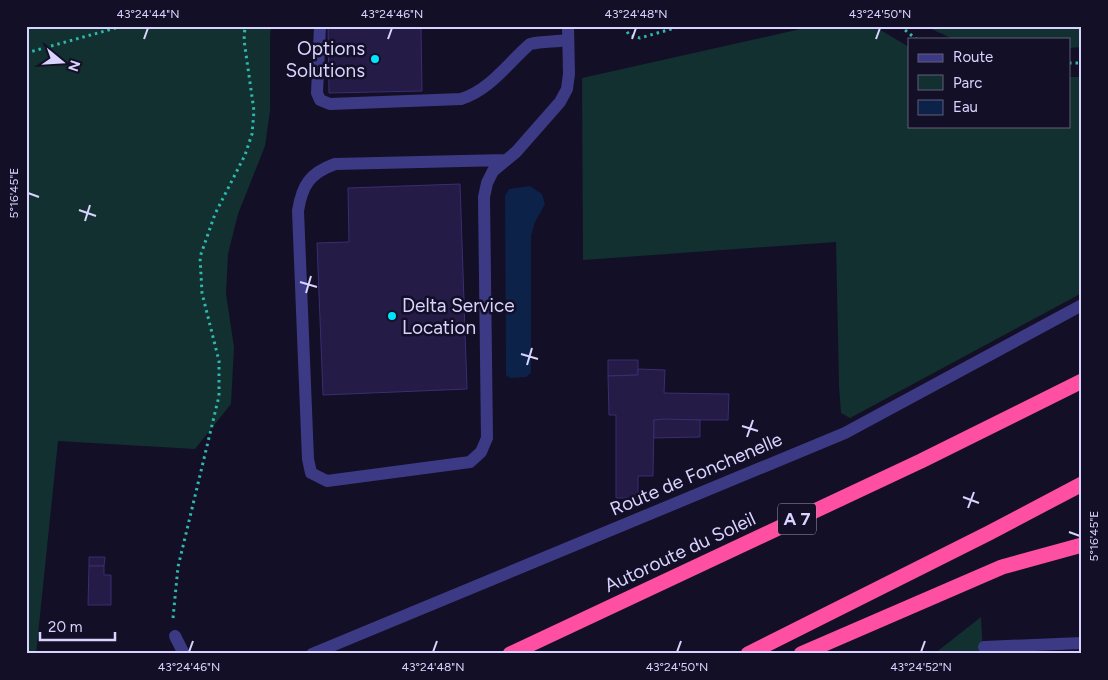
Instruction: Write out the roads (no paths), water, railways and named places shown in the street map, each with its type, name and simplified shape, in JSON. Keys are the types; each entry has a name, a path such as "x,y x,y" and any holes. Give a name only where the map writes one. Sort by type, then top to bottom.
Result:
{"highway":[{"name":"Autoroute du Soleil","path":"510,654 912,465 1082,381"},
{"path":"748,654 1082,484"},
{"path":"801,654 1002,567 1082,545"}],"street":[{"path":"320,26 318,93 320,100 330,104 461,99 474,95 485,88 530,44 568,40"},
{"path":"505,160 335,164 321,169 308,182 300,195 298,211 308,459 311,473 327,481 470,462 481,452 487,438 484,197 487,182 493,171 516,152 560,102 566,89 569,74 568,26"},
{"name":"Route de Fonchenelle","path":"312,654 845,433 1082,305"},
{"path":"175,636 184,654"},
{"path":"984,647 1082,643"}],"water":[{"path":"530,186 542,194 545,204 535,222 531,236 531,373 526,377 510,378 506,375 505,196 509,189"}],"place":[{"name":"Options Solutions","path":"375,59"},
{"name":"Delta Service Location","path":"392,316"}]}
